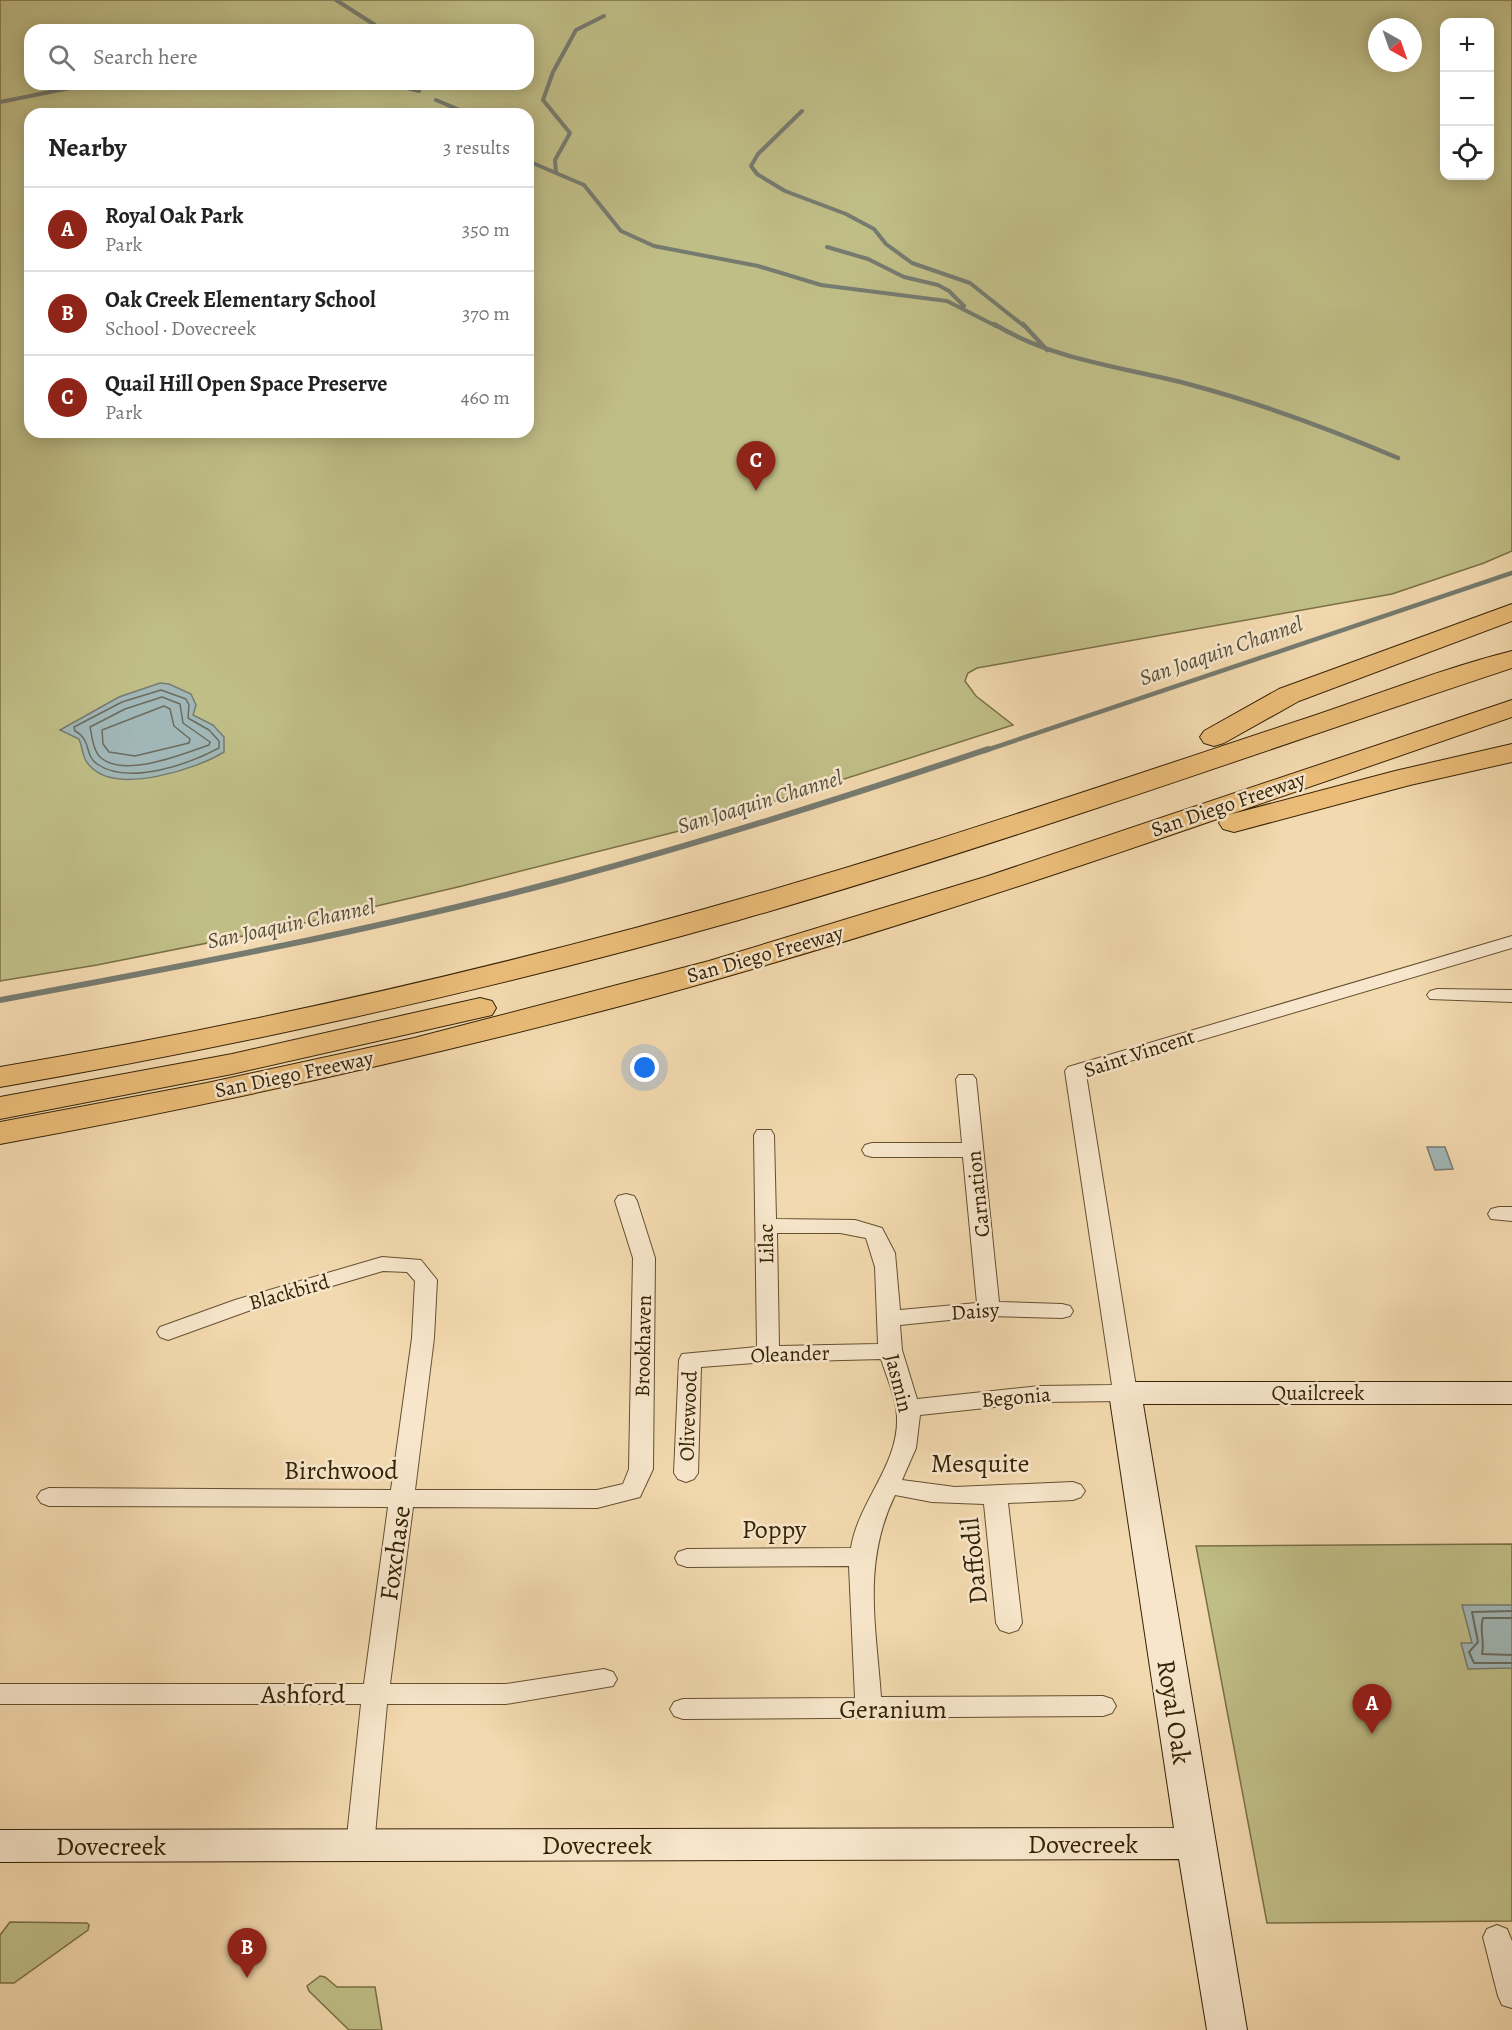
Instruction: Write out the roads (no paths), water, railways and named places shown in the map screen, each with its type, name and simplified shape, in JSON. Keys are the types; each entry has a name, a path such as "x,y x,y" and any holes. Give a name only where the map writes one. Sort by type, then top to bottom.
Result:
{"highway":[{"path":"1214,737 1289,695 1512,612"},
{"path":"0,1056 358,986 638,918 873,848 1512,641"},
{"path":"0,1077 146,1051 396,998 731,912 978,834 1512,659"},
{"path":"0,1108 232,1064 480,1008 716,946 871,900 1512,687"},
{"name":"San Diego Freeway","path":"0,1133 263,1082 550,1014 822,938 1088,852 1512,708"},
{"path":"1088,852 1175,838 1405,777 1512,753"}],"street":[{"name":"Saint Vincent","path":"1125,1393 1074,1071 1512,942"},
{"path":"1437,995 1512,996"},
{"name":"Carnation","path":"966,1079 989,1309"},
{"name":"Lilac","path":"764,1134 768,1354"},
{"path":"872,1150 974,1150"},
{"name":"Brookhaven","path":"626,1201 644,1258 641,1469 632,1491"},
{"name":"Jasmin","path":"766,1226 853,1226 873,1231 884,1244 891,1351 909,1408 908,1431 903,1452 889,1485 880,1499 862,1557 869,1709"},
{"name":"Blackbird","path":"168,1332 243,1305 382,1264 412,1265"},
{"name":"Foxchase","path":"360,1846 376,1694 423,1338 426,1280 412,1265"},
{"name":"Daisy","path":"889,1318 989,1309 1062,1311"},
{"name":"Oleander","path":"690,1360 768,1354 891,1351"},
{"name":"Olivewood","path":"686,1473 690,1360"},
{"name":"Quailcreek","path":"1125,1393 1512,1393"},
{"name":"Begonia","path":"909,1408 1040,1394 1125,1393"},
{"name":"Royal Oak","path":"1125,1393 1195,1844 1227,2030"},
{"name":"Mesquite","path":"889,1485 904,1490 932,1494 1073,1491"},
{"name":"Birchwood","path":"49,1497 597,1499 632,1491"},
{"name":"Daffodil","path":"995,1494 1009,1623"},
{"name":"Poppy","path":"687,1558 862,1557"},
{"name":"Ashford","path":"0,1694 506,1694 604,1679"},
{"name":"Geranium","path":"683,1709 1103,1706"},
{"name":"Dovecreek","path":"0,1846 1195,1844"},
{"path":"1497,1937 1512,1996"}],"water":[{"path":"160,683 169,684 191,694 196,705 193,715 213,725 224,737 224,752 196,765 158,776 120,779 104,775 92,768 84,758 79,739 60,730 119,697"},
{"path":"1427,1147 1445,1147 1453,1169 1435,1170"},
{"path":"1462,1605 1512,1605 1512,1668 1468,1669 1461,1643 1472,1643"}],"waterway":[{"path":"336,0 373,24"},
{"path":"556,172 555,160 570,133 543,100 553,72 576,30 604,16"},
{"path":"0,102 60,90"},
{"path":"415,90 419,91"},
{"path":"436,100 455,108"},
{"path":"802,111 758,154 751,166 757,174 785,191 846,214 874,229 886,244 912,263 970,283 1024,326"},
{"path":"534,164 584,185 621,231 654,246 758,266 821,285 947,301 996,326"},
{"path":"827,247 868,259 904,277 938,285 949,291 964,306"},
{"path":"994,324 1045,348"},
{"path":"1023,324 1045,348"},
{"path":"1045,348 1088,361 1188,384 1268,408 1398,458"},
{"name":"San Joaquin Channel","path":"984,751 1512,573"},
{"name":"San Joaquin Channel","path":"0,1000 285,945 497,897 726,834 988,749"}],"place":[{"name":"Quail Hill Open Space Preserve","path":"756,491"},
{"name":"Royal Oak Park","path":"1372,1734"},
{"name":"Oak Creek Elementary School","path":"247,1978"}]}
